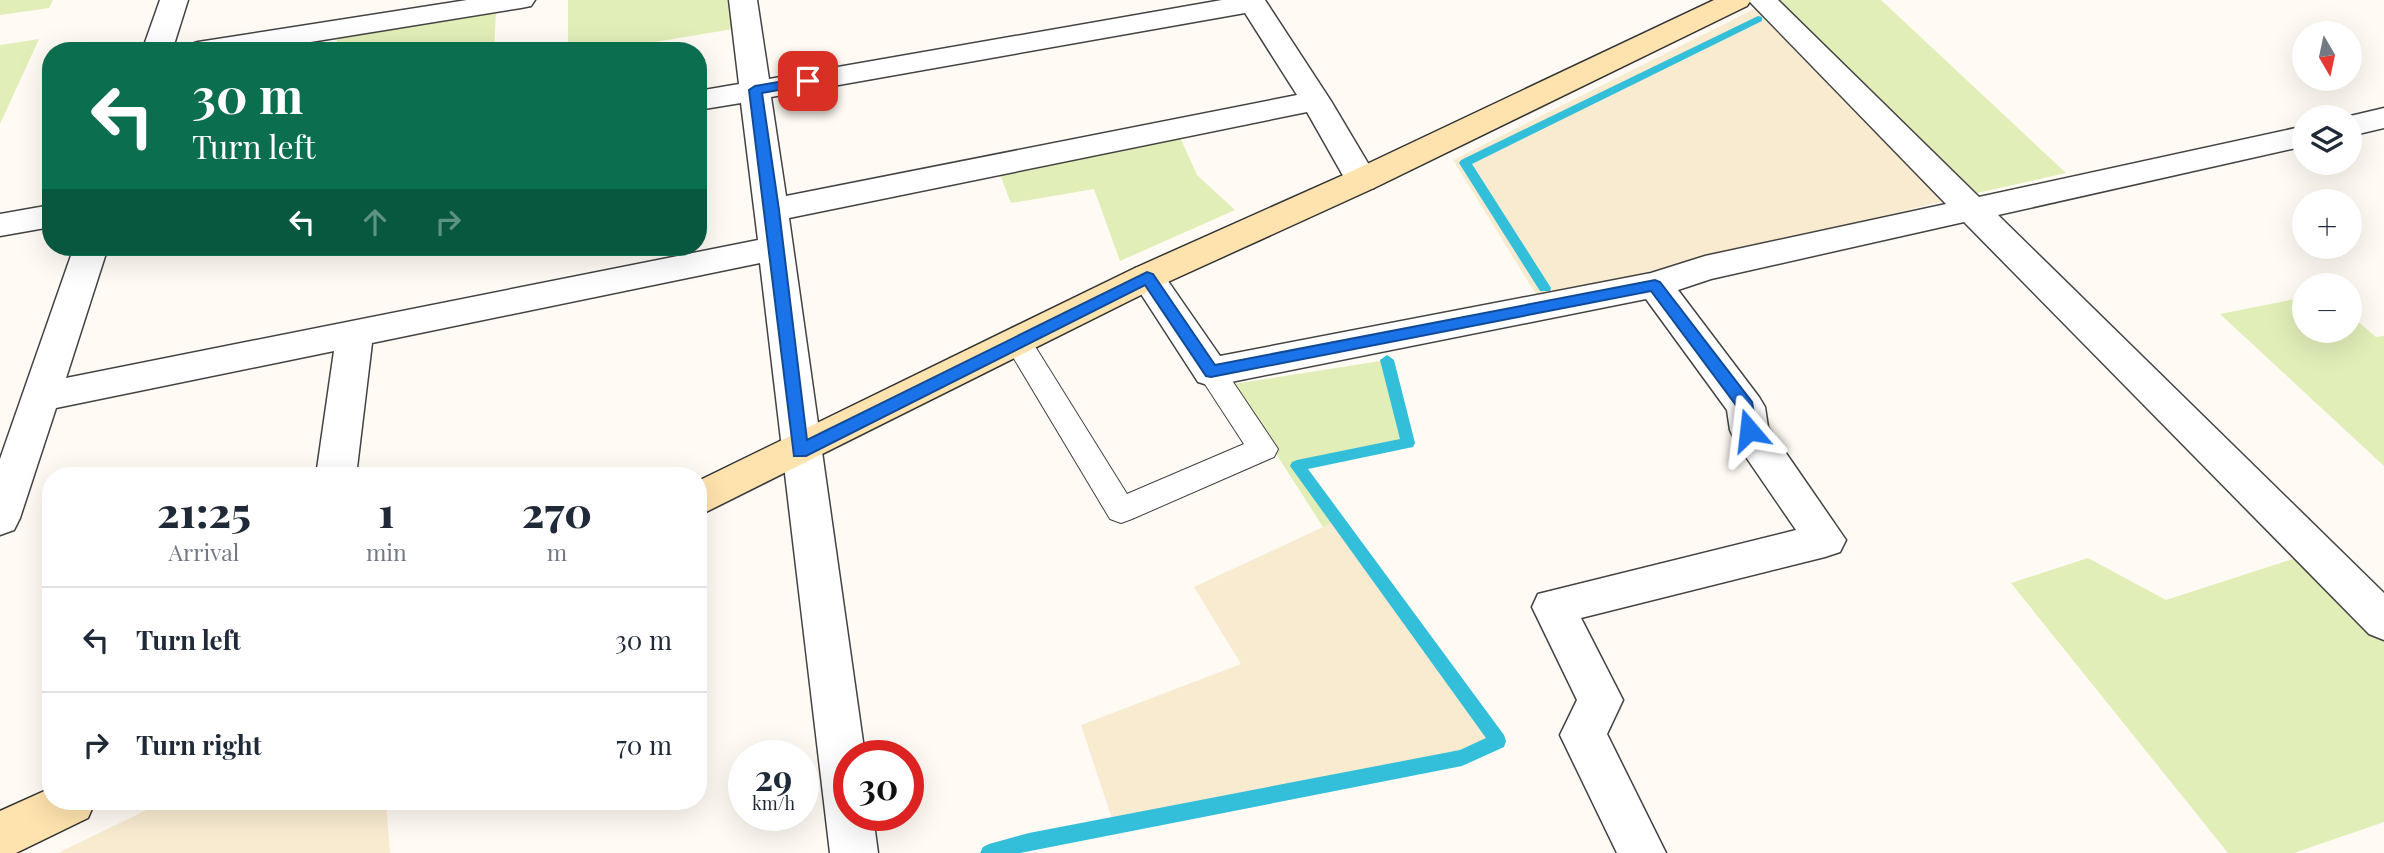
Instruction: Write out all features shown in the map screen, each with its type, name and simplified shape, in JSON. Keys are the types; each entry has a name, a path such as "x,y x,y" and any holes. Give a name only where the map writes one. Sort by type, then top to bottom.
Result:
{"street":[{"path":"160,42 174,0"},
{"path":"255,42 521,0"},
{"path":"743,0 839,740"},
{"path":"707,496 1147,277 1362,180 1737,0"},
{"path":"1762,0 2384,621"},
{"path":"707,99 1252,2 1316,101 1362,180"},
{"path":"772,210 1316,101"},
{"path":"2362,123 2384,118"},
{"path":"1147,277 1211,372 1655,285 1705,268 2292,139"},
{"path":"0,225 42,218"},
{"path":"41,397 776,248"},
{"path":"0,518 88,256"},
{"path":"1642,853 1583,735 1600,699 1553,607 1825,540 1749,430 1746,407 1655,285"},
{"path":"336,467 355,332"},
{"path":"0,836 54,810"},
{"path":"852,831 855,853"}],"lane":[{"path":"1018,342 1121,510 1264,449 1211,372"}],"shaded area":[{"path":"1754,9 1772,16 1952,199 1539,299 1453,160"},
{"path":"1338,520 1498,741 1462,758 1114,825 1081,725 1241,664 1194,587"},
{"path":"147,810 387,810 390,853 58,853"}],"green space":[{"path":"0,0 53,0 49,8 0,15"},
{"path":"568,0 729,0 733,29 655,42 568,42"},
{"path":"1781,0 1881,0 2066,173 1968,195 1785,8"},
{"path":"496,10 494,42 337,42 338,35"},
{"path":"39,39 0,124 0,45"},
{"path":"1179,135 1197,175 1235,210 1120,261 1094,189 1011,203 999,172"},
{"path":"2292,300 2292,343 2362,343 2362,325 2376,337 2384,336 2384,466 2220,314"},
{"path":"1387,360 1408,443 1298,466 1338,520 1323,527 1275,452 1227,385"},
{"path":"2302,556 2384,638 2384,822 2294,853 2228,853 2011,583 2088,558 2166,600"}],"waterway":[{"path":"1545,288 1465,163 1758,19"},
{"path":"989,853 1029,842 1462,758 1498,741 1297,466 1408,443 1387,360"}],"route":[{"path":"808,81 755,90 800,451 1147,277 1211,372 1655,285 1746,407 1749,430"}]}
